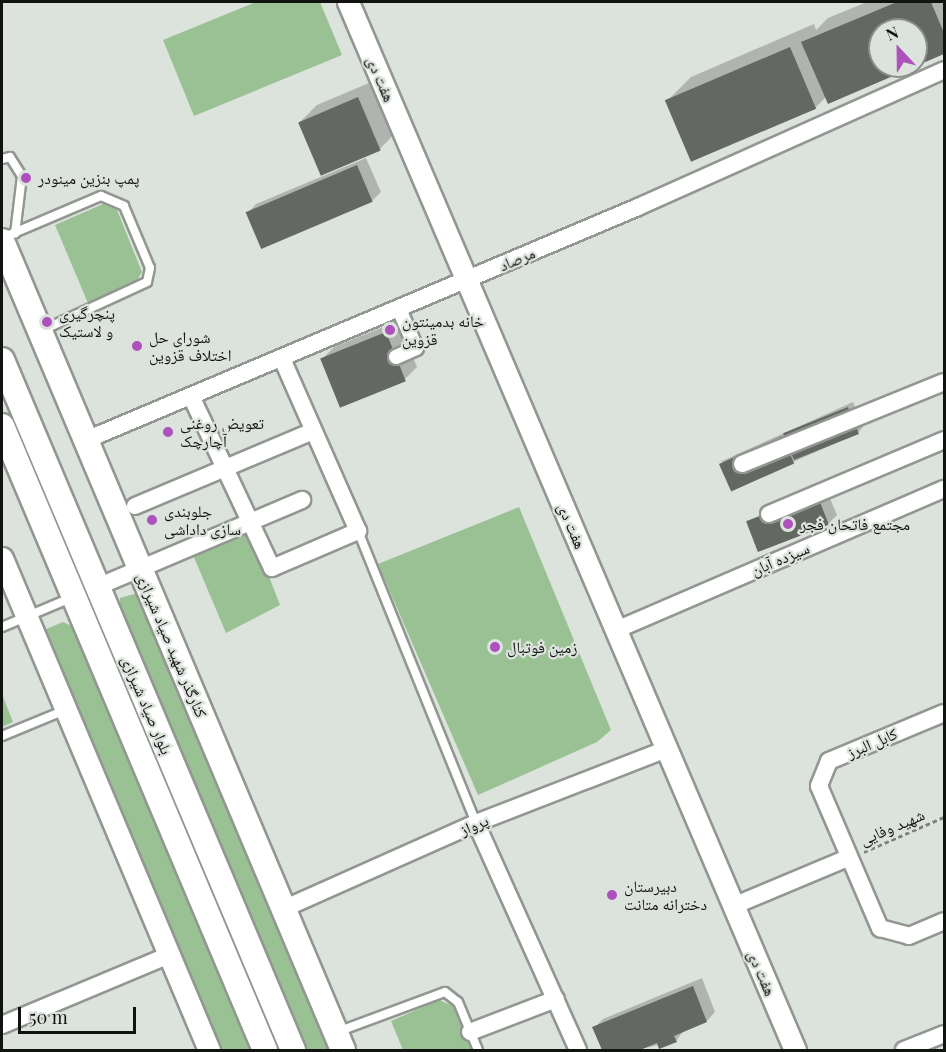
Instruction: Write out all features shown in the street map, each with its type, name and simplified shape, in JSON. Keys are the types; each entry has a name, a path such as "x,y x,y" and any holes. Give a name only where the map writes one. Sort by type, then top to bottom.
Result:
{"main road":[{"name":"کنارگذر شهید صیاد شیرازی","path":"6,240 40,332 339,1042"},
{"name":"بلوار صیاد شیرازی","path":"2,360 293,1050"},
{"name":"بلوار صیاد شیرازی","path":"2,426 265,1050"}],"street":[{"name":"هفت دی","path":"348,2 795,1050"},
{"name":"مرصاد","path":"86,440 467,280 945,70"},
{"path":"396,357 416,348 399,309"},
{"path":"191,396 272,568 358,531 282,359"},
{"path":"742,464 945,382"},
{"path":"135,506 313,431"},
{"path":"769,514 945,440"},
{"name":"سیزده آبان","path":"616,630 945,489"},
{"path":"97,586 302,500"},
{"path":"2,558 209,1050"},
{"name":"کابل البرز","path":"945,712 829,761 819,786 880,928 909,936 945,921"},
{"name":"پرواز","path":"284,909 476,824 667,749"},
{"path":"476,824 578,1050"},
{"path":"734,906 848,858"},
{"path":"2,1025 169,955"},
{"path":"470,1032 556,999"},
{"path":"904,1050 945,1034"}],"lane":[{"path":"2,159 10,157 22,176 6,240"},
{"path":"6,240 111,196 124,206 150,268 140,289 40,332"},
{"path":"358,531 476,824"},
{"path":"2,627 74,597"},
{"path":"2,736 65,710"},
{"path":"339,1042 440,992 458,1002 478,1050"}],"path":[{"name":"شهید وفایی","path":"848,858 945,817"}],"green space":[{"path":"256,2 320,2 342,55 194,116 163,40"},
{"path":"103,204 117,210 142,272 136,282 88,303 55,225"},
{"name":"زمین فوتبال","path":"519,507 611,730 597,742 478,795 378,564"},
{"path":"248,534 255,540 280,605 226,633 193,555"},
{"path":"138,593 335,1050 301,1050 119,620 120,598"},
{"path":"63,622 76,628 255,1050 221,1050 44,630"},
{"path":"2,694 13,722 2,727"},
{"path":"439,1000 453,1006 471,1050 403,1050 391,1021"}],"building":[{"path":"897,2 931,2 944,33 944,54 928,61 928,18 868,18 868,78 888,78 828,104 801,42"},
{"path":"790,47 816,109 691,162 665,100"},
{"path":"358,97 381,150 321,176 298,122"},
{"path":"357,165 373,202 261,249 246,212"},
{"path":"386,332 406,381 340,408 320,359"},
{"path":"848,407 859,434 794,460 783,433"},
{"path":"782,436 794,463 731,491 719,464"},
{"name":"مجتمع فاتحان فجر","path":"817,494 829,525 758,552 746,521"},
{"path":"693,986 707,1022 674,1036 677,1042 659,1049 657,1043 640,1050 602,1050 592,1027"}],"place":[{"name":"پمپ بنزین مینودر","path":"26,178"},
{"name":"پنچرگیری و لاستیک","path":"47,322"},
{"name":"خانه بدمینتون قزوین","path":"390,330"},
{"name":"شورای حل اختلاف قزوین","path":"137,346"},
{"name":"تعویض روغنی آچارچک","path":"168,432"},
{"name":"جلوبندی سازی داداشی","path":"152,520"},
{"name":"مجتمع فاتحان فجر","path":"788,524"},
{"name":"زمین فوتبال","path":"495,647"},
{"name":"دبیرستان دخترانه متانت","path":"612,895"}]}
